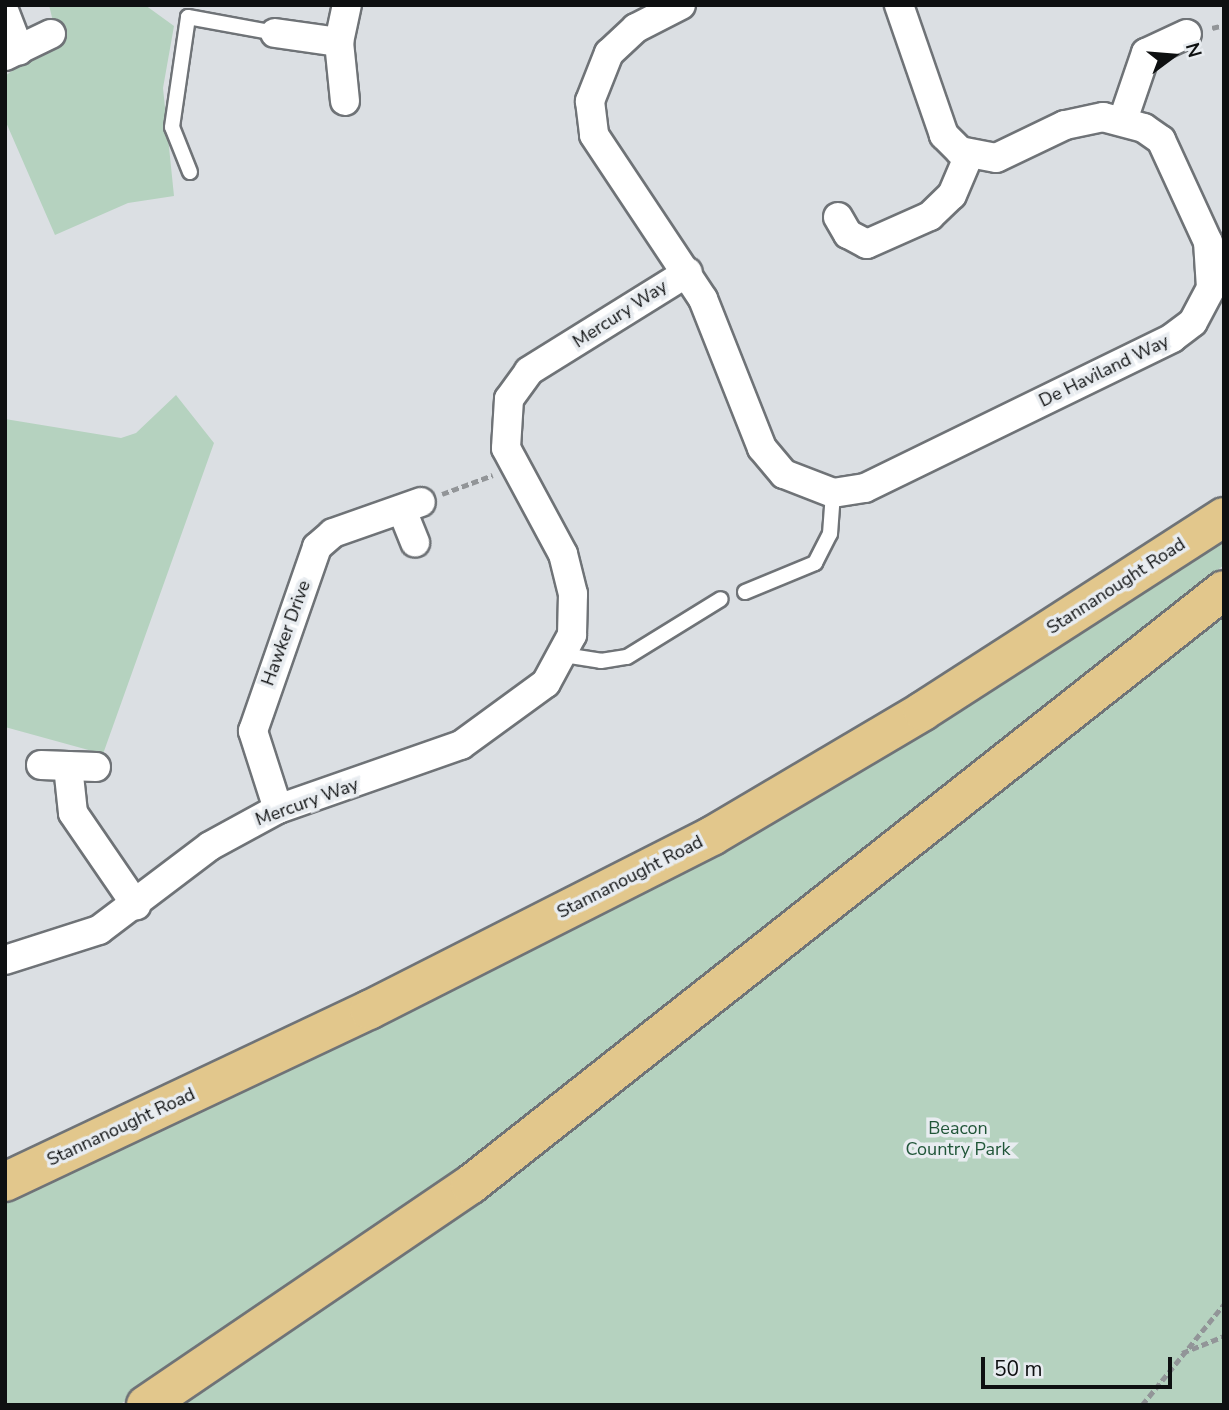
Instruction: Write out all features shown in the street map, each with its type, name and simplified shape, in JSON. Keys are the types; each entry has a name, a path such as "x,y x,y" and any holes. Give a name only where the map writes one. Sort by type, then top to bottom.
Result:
{"main road":[{"name":"Stannanought Road","path":"5,1182 369,1010 712,836 923,711 1224,517"},
{"path":"146,1405 470,1185 1224,590"}],"street":[{"path":"345,100 340,42 348,5"},
{"path":"681,5 621,40 600,68 590,101 601,152 688,272 719,333 762,448 784,474 832,493"},
{"path":"838,217 848,234 867,244 930,216 952,195 969,156 944,135 899,5"},
{"path":"5,13 12,53 51,34"},
{"path":"1123,120 1146,53 1191,27"},
{"path":"275,33 340,42"},
{"name":"De Haviland Way","path":"832,493 866,488 1194,322 1211,288 1212,267 1192,197 1161,140 1123,120 1083,119 1008,155 969,156"},
{"name":"Mercury Way","path":"5,960 80,939 136,905 210,846 278,809 461,745 531,697 564,655 574,613 570,574 514,467 504,432 517,384 688,272"},
{"path":"412,506 415,542"},
{"name":"Hawker Drive","path":"278,809 253,732 317,547 333,533 412,506"},
{"path":"68,766 73,813 136,905"}],"lane":[{"path":"190,172 172,127 188,17 275,33"},
{"path":"745,592 815,563 830,534 832,493"},
{"path":"564,655 601,661 628,657 721,599"}],"path":[{"path":"412,506 514,467"},
{"path":"1142,1405 1224,1304"},
{"path":"1182,1353 1224,1336"}],"green space":[{"path":"49,5 145,5 174,26 163,88 174,196 128,203 55,235 5,120 5,76 57,38"},
{"path":"176,395 214,443 103,754 5,727 5,419 121,438 136,433"},
{"path":"1224,535 1224,565 440,1191 119,1405 5,1405 5,1198 628,902 865,768"},
{"name":"Beacon Country Park","path":"1224,590 1224,1405 146,1405 470,1185"}]}
